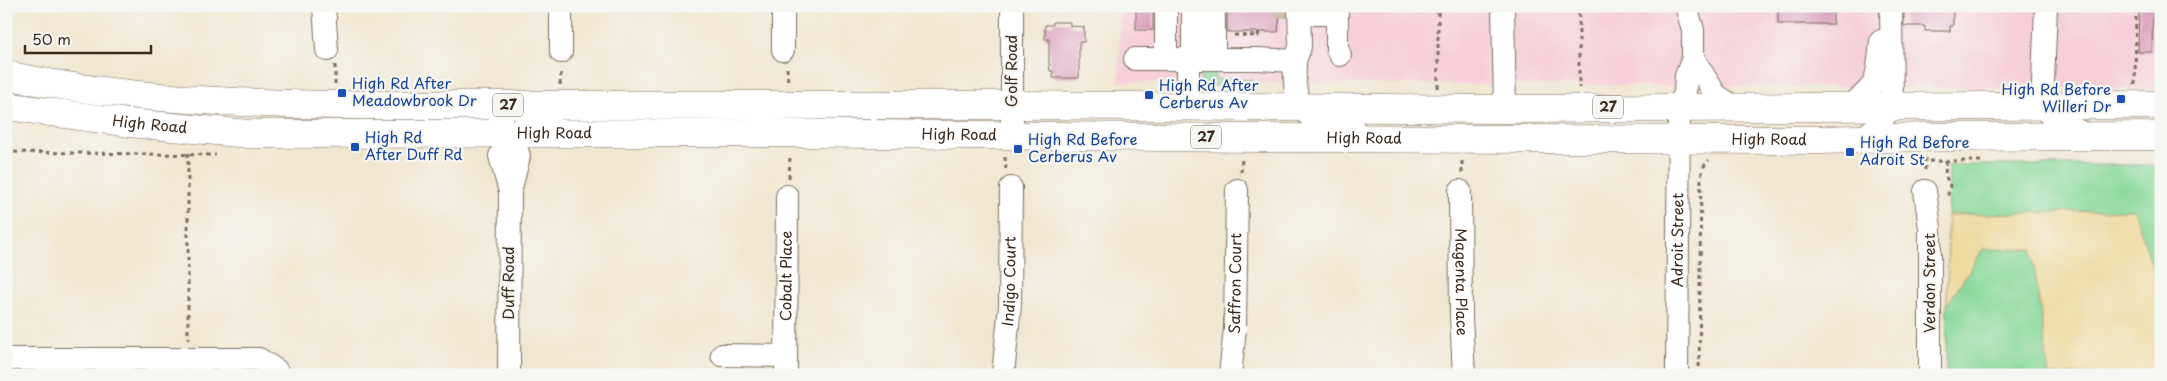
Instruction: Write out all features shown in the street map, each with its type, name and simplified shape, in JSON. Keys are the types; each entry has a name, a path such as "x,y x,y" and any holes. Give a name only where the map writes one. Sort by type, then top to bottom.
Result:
{"main road":[{"name":"High Road","path":"6,75 34,81 129,94 250,103 1012,105 1504,109 1686,106 2042,107 2161,105"},
{"name":"High Road","path":"6,106 31,111 188,130 249,134 775,133 1399,138 1693,146 1925,137 2161,136"}],"street":[{"path":"324,6 327,50"},
{"path":"560,6 561,52"},
{"path":"783,6 783,50"},
{"name":"Golf Road","path":"1012,6 1012,136"},
{"path":"1166,6 1166,58"},
{"path":"1194,6 1198,58"},
{"path":"1188,107 1198,58 1214,6"},
{"path":"1503,6 1504,109"},
{"path":"1848,106 1865,95 1875,83 1882,32 1882,6"},
{"path":"1862,139 1875,128 1892,107 1891,6"},
{"path":"2042,107 2046,6"},
{"path":"1685,11 1693,30 1687,59 1716,95 1733,106"},
{"path":"1340,55 1337,49 1337,14 1293,17 1292,56 1295,95 1302,108 1310,117 1326,125 1364,130 1399,138"},
{"path":"1135,59 1292,56"},
{"name":"Adroit Street","path":"1687,59 1685,93 1693,146 1693,375"},
{"path":"452,105 481,112 502,124 512,134 563,105"},
{"name":"High Road","path":"2042,107 2056,121 2094,137"},
{"path":"1255,138 1283,124 1295,116 1302,108"},
{"name":"Duff Road","path":"509,375 510,192 500,156 512,134"},
{"name":"Adroit Street","path":"1677,375 1693,146"},
{"name":"Indigo Court","path":"1003,375 1010,306 1011,188"},
{"name":"Saffron Court","path":"1230,375 1235,329 1237,190"},
{"name":"Verdon Street","path":"1926,190 1930,228 1930,375"},
{"name":"Magenta Place","path":"1460,191 1460,317 1464,375"},
{"name":"Cobalt Place","path":"722,354 786,365 787,196"},
{"path":"6,359 259,359 276,370 279,375"}],"path":[{"path":"1438,6 1438,89"},
{"path":"1579,6 1579,89"},
{"path":"2135,90 2136,6"},
{"path":"188,130 188,333 194,360"},
{"path":"1693,146 1704,166 1701,176 1699,375"}],"shaded area":[{"path":"1120,6 2161,6 2161,89 1119,82"}],"green space":[{"path":"1201,66 1215,67 1215,79 1252,80 1254,86 1201,86"},
{"path":"1949,165 2161,165 2161,375 1946,375"}],"sand":[{"path":"2134,210 2161,293 2161,375 2049,375 2032,249 1983,249 1947,305 1948,215"}],"building":[{"path":"1136,6 1153,6 1153,30 1136,30"},
{"path":"1227,6 1281,6 1278,32 1227,32"},
{"path":"1778,6 1833,6 1833,24 1778,24"},
{"path":"1904,6 1953,6 1953,26 1950,26 1950,31 1925,31 1925,26 1904,26"},
{"path":"2139,6 2153,6 2152,52 2138,52"},
{"path":"1053,22 1070,22 1070,26 1084,27 1084,42 1079,42 1079,78 1053,78 1053,71 1050,71 1049,63 1049,39 1045,39 1045,25 1053,25"}],"tunnel":[{"path":"1284,18 1285,6"}],"place":[{"name":"High Rd After Meadowbrook Dr","path":"342,93"},
{"name":"High Rd After Cerberus Av","path":"1149,95"},
{"name":"High Rd Before Willeri Dr","path":"2121,99"},
{"name":"High Rd After Duff Rd","path":"355,147"},
{"name":"High Rd Before Cerberus Av","path":"1018,149"},
{"name":"High Rd Before Adroit St","path":"1850,152"}]}
